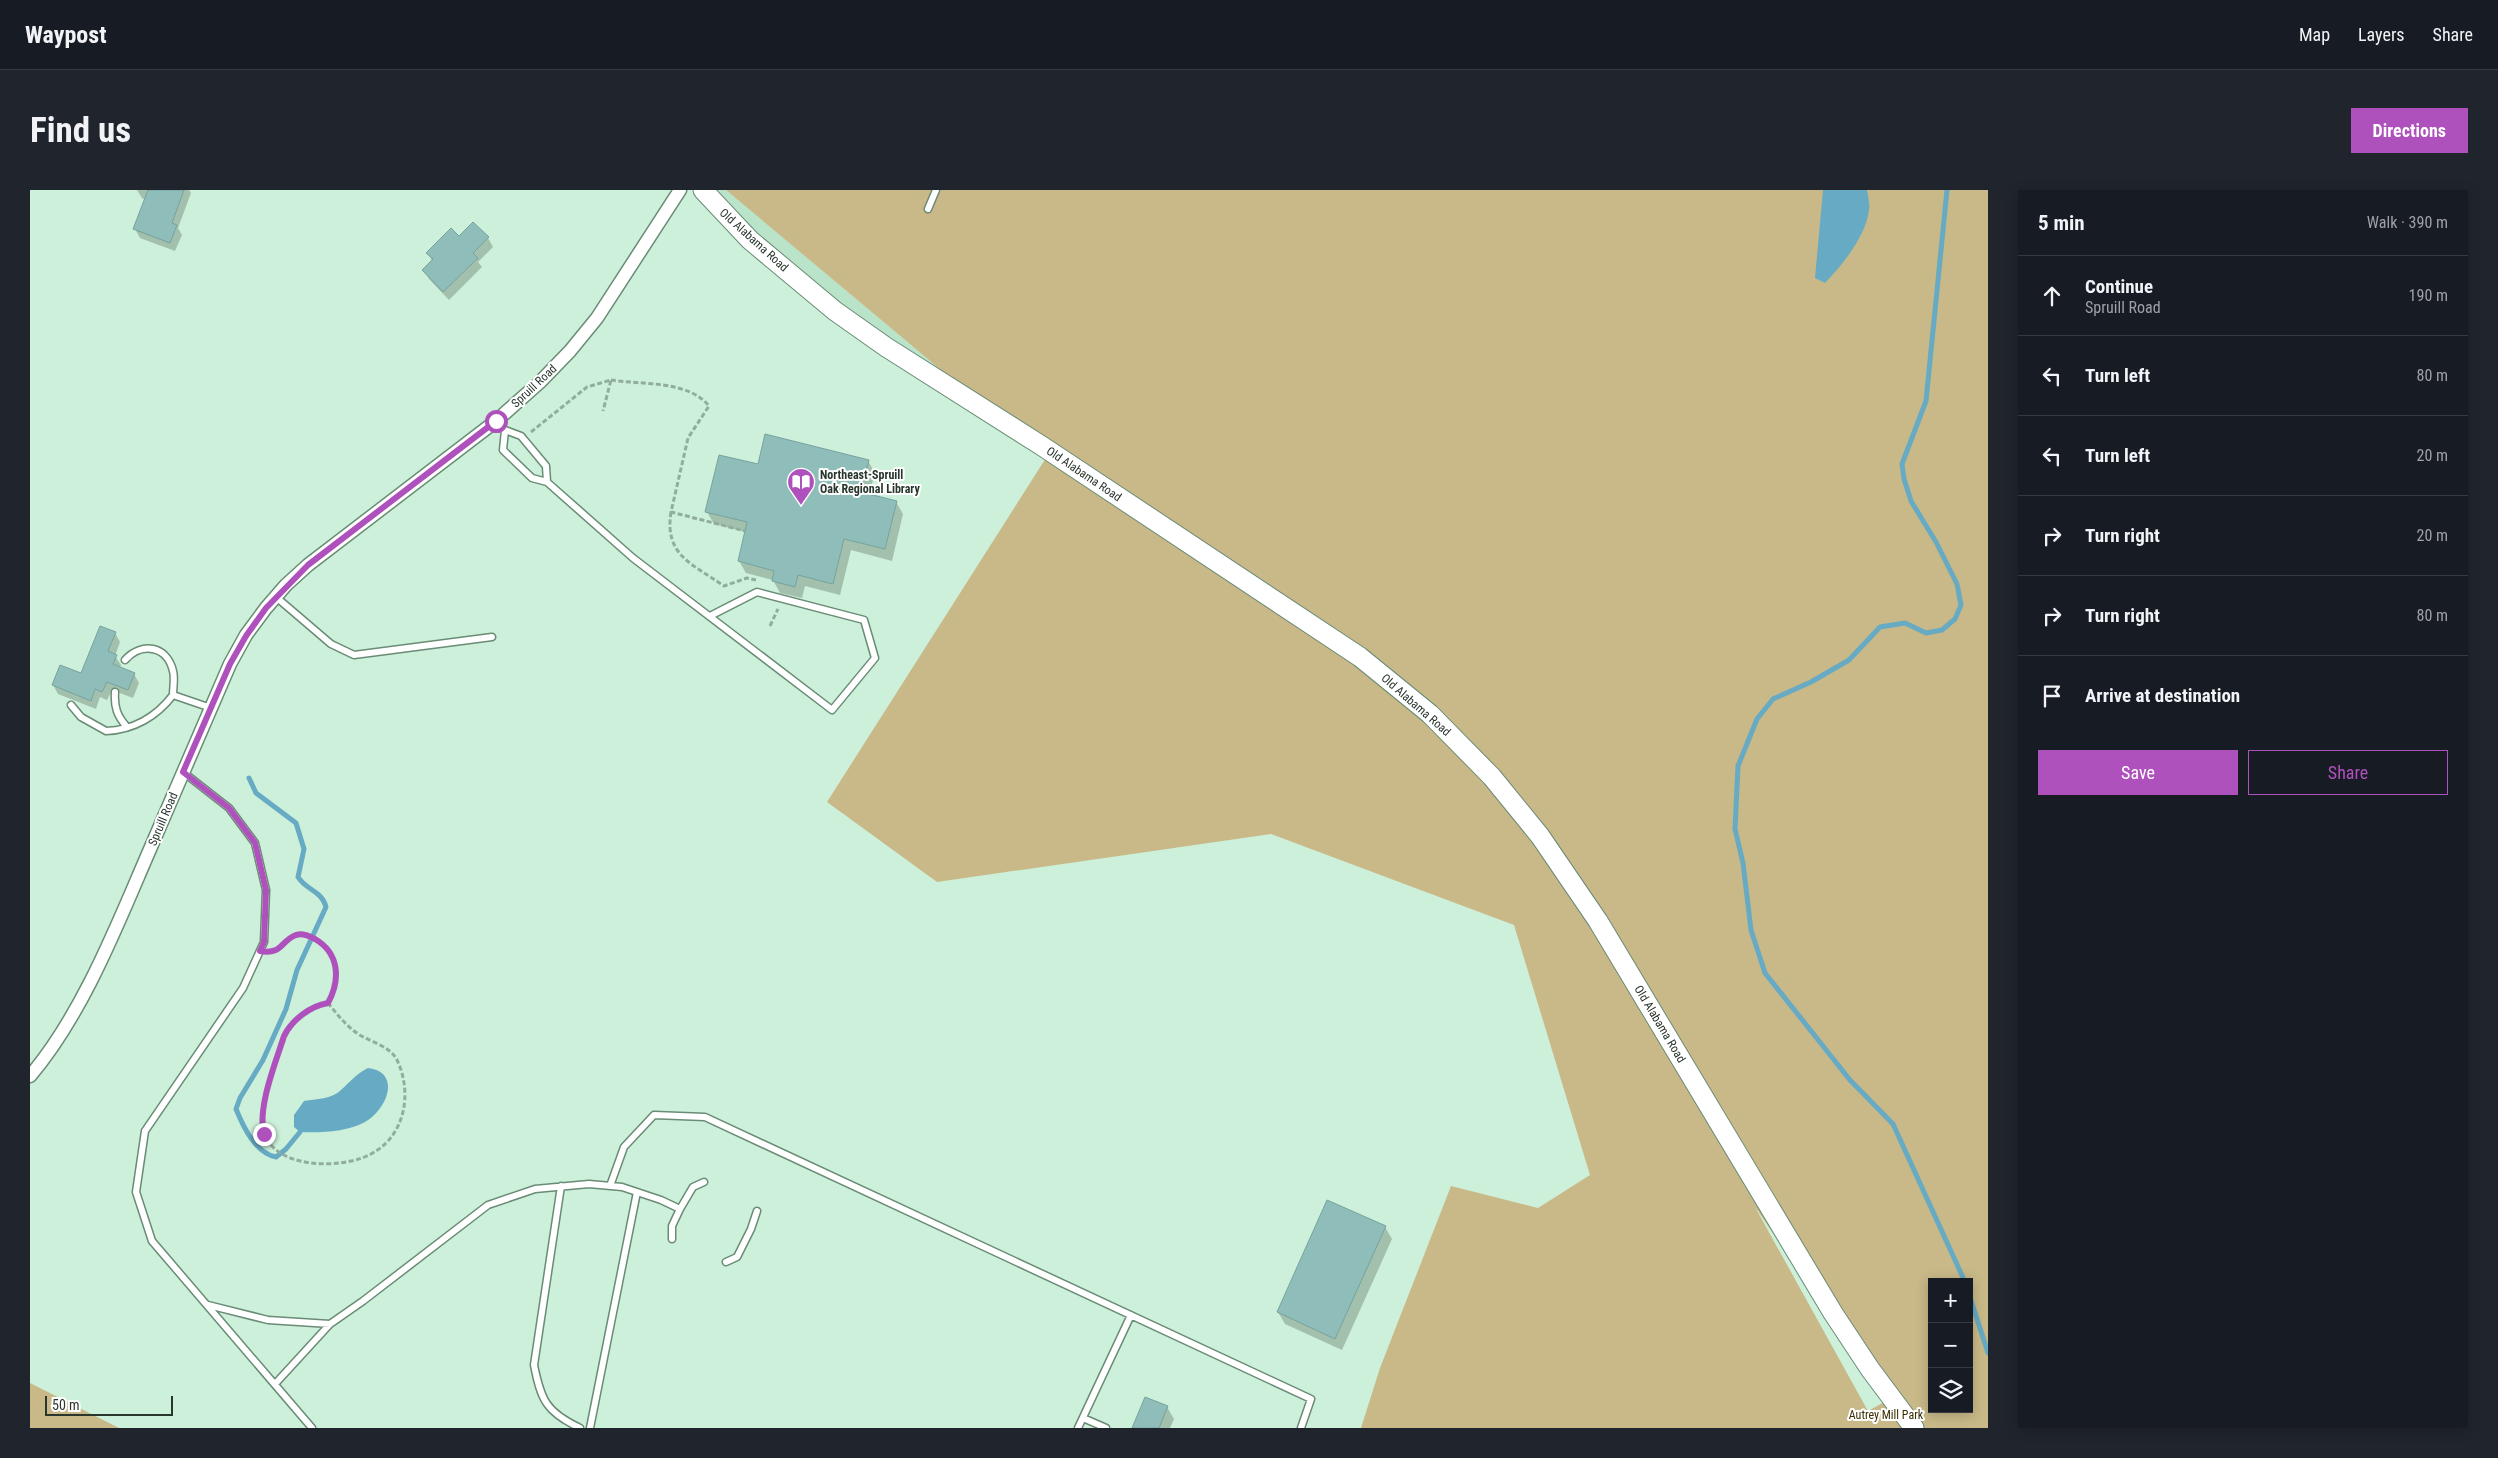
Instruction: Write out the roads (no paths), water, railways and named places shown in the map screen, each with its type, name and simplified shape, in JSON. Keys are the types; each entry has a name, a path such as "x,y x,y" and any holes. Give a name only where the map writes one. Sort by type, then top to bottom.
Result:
{"main road":[{"name":"Old Alabama Road","path":"702,190 750,240 835,311 886,347 1042,446 1360,657 1430,714 1492,777 1540,836 1598,921 1833,1313 1911,1427"}],"street":[{"name":"Spruill Road","path":"30,1076 47,1056 105,951 230,664 246,636 276,597 308,565 500,425 596,318 680,190"}],"lane":[{"path":"928,209 936,190"},
{"path":"500,425 523,438 546,466 547,482"},
{"path":"500,425 502,450 532,478 547,482 620,548 832,710 874,658 864,620 757,592 710,616"},
{"path":"276,597 331,644 354,654 492,637"},
{"path":"71,704 81,717 106,731 127,727 149,719 163,708 173,694 173,670 161,652 154,648 136,650 125,660"},
{"path":"116,692 116,708 120,719 127,727"},
{"path":"173,694 211,708"},
{"path":"183,772 229,808 255,843 266,890 264,942 243,988 145,1131 136,1192 152,1241 312,1428"},
{"path":"610,1186 624,1147 654,1115 705,1116 1311,1399 1301,1428"},
{"path":"672,1239 672,1226 680,1209 693,1187 704,1182"},
{"path":"275,1384 330,1324 488,1205 535,1189 589,1184 610,1186 636,1192 680,1209"},
{"path":"561,1186 534,1365 540,1394 560,1418 580,1428"},
{"path":"590,1428 636,1192"},
{"path":"726,1262 737,1257 751,1229 757,1211"},
{"path":"206,1305 268,1320 330,1324"},
{"path":"1078,1428 1131,1315"},
{"path":"1083,1418 1106,1428"}],"water":[{"path":"1823,190 1867,190 1869,205 1867,220 1859,240 1825,283 1815,278"},
{"path":"368,1068 379,1071 385,1076 388,1084 385,1101 373,1116 365,1122 350,1128 333,1131 300,1132 294,1127 294,1115 304,1101 324,1098 337,1093"}],"waterway":[{"path":"1947,190 1926,401 1902,464 1904,479 1911,501 1936,542 1957,584 1961,605 1955,619 1942,630 1926,633 1905,623 1880,627 1849,660 1811,682 1773,699 1757,719 1738,766 1735,829 1743,863 1751,930 1765,973 1850,1080 1893,1124 1963,1278"},
{"path":"249,778 256,793 296,823 304,849 298,877 321,897 326,907 297,970 286,1009 263,1060 240,1098 236,1109 242,1123 256,1145 276,1157 286,1149 300,1132"},
{"path":"1973,1306 1988,1353"}],"place":[{"name":"Northeast-Spruill Oak Regional Library","path":"801,506"}],"park label":[{"name":"Autrey Mill Park","path":"1886,1415"}]}
